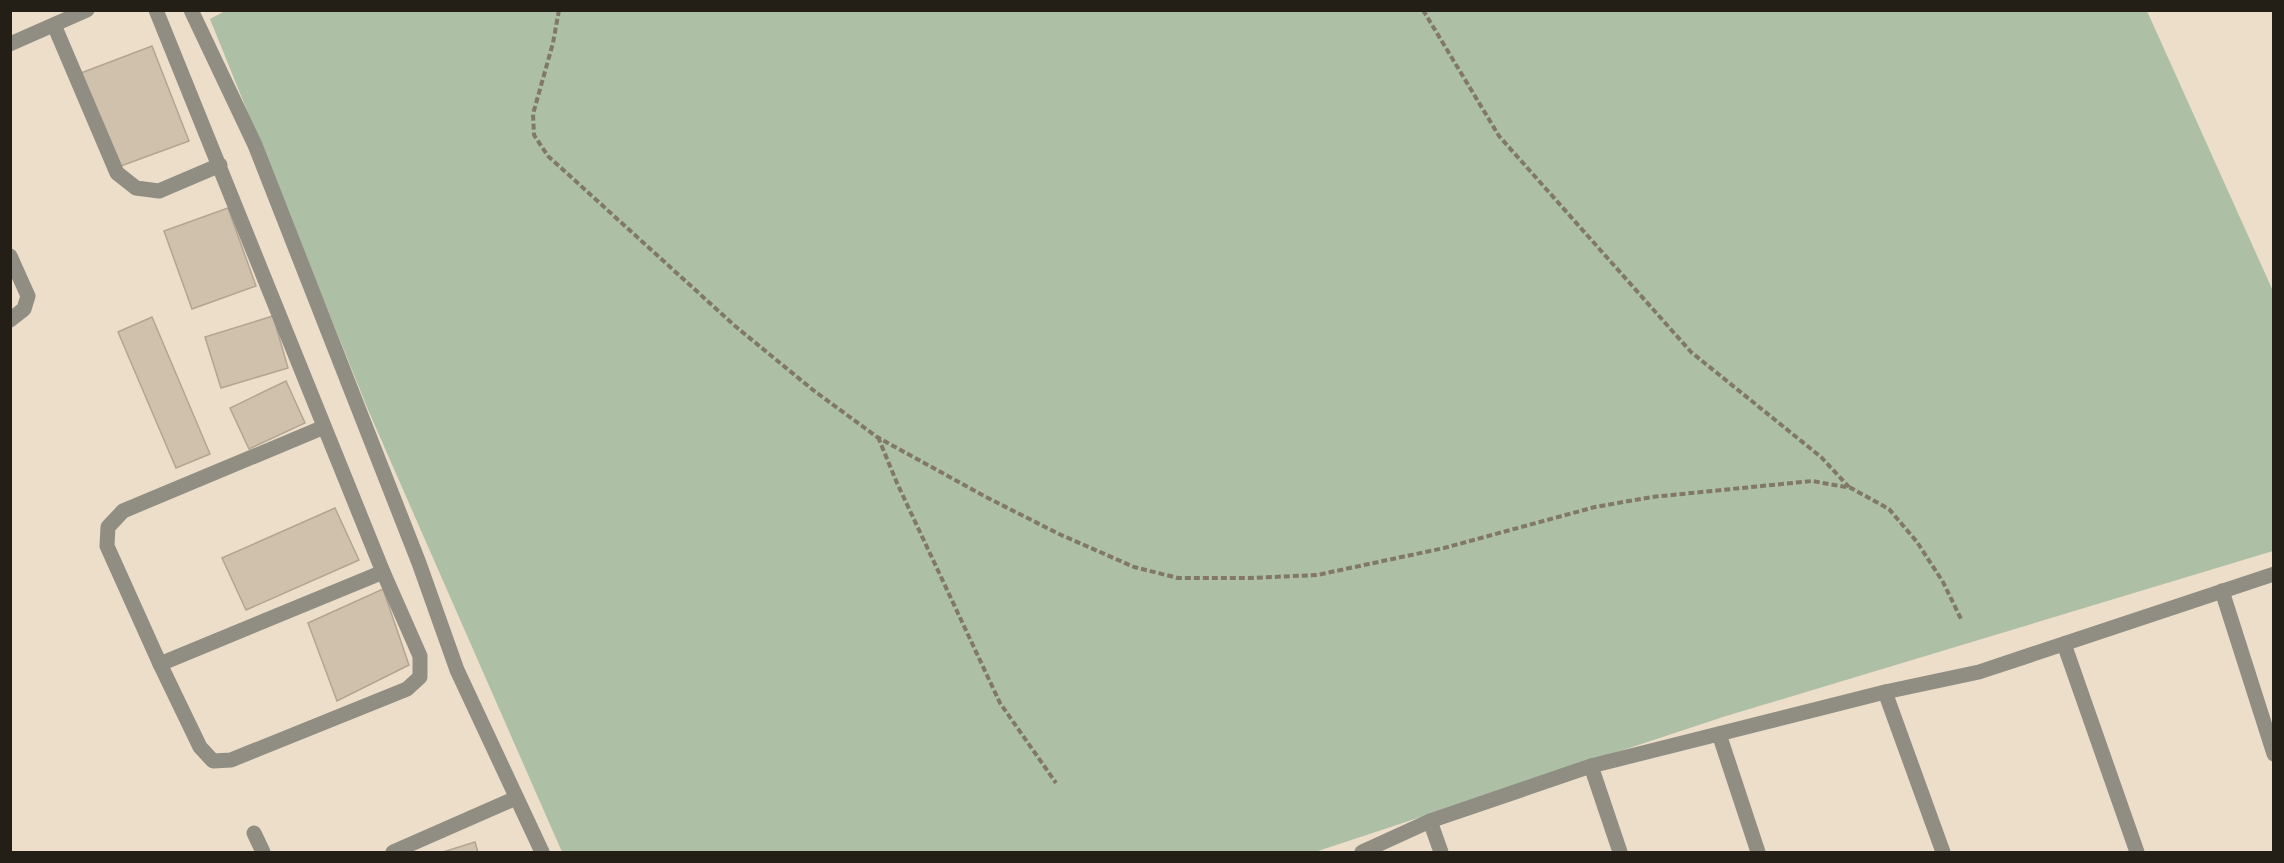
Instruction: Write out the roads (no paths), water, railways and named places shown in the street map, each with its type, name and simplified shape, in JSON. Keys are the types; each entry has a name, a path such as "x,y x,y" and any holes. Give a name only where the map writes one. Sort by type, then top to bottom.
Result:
{"street":[{"path":"10,44 87,10"},
{"path":"156,10 383,572 420,656 420,676 408,689 231,760 213,761 200,747 159,664 107,546 108,527 123,511 324,427"},
{"path":"191,10 255,145 419,563 457,670 542,852"},
{"path":"54,25 117,173 136,188 159,191 220,165"},
{"path":"10,256 28,296 24,309 10,320"},
{"path":"159,664 383,572"},
{"path":"1362,852 1431,821 1591,766 1885,692 1979,672 2274,574"},
{"path":"2222,591 2274,754"},
{"path":"2064,644 2137,852"},
{"path":"1885,692 1943,852"},
{"path":"1719,734 1758,852"},
{"path":"1591,766 1620,852"},
{"path":"393,852 516,798"},
{"path":"1431,821 1441,852"},
{"path":"254,833 263,852"}]}
